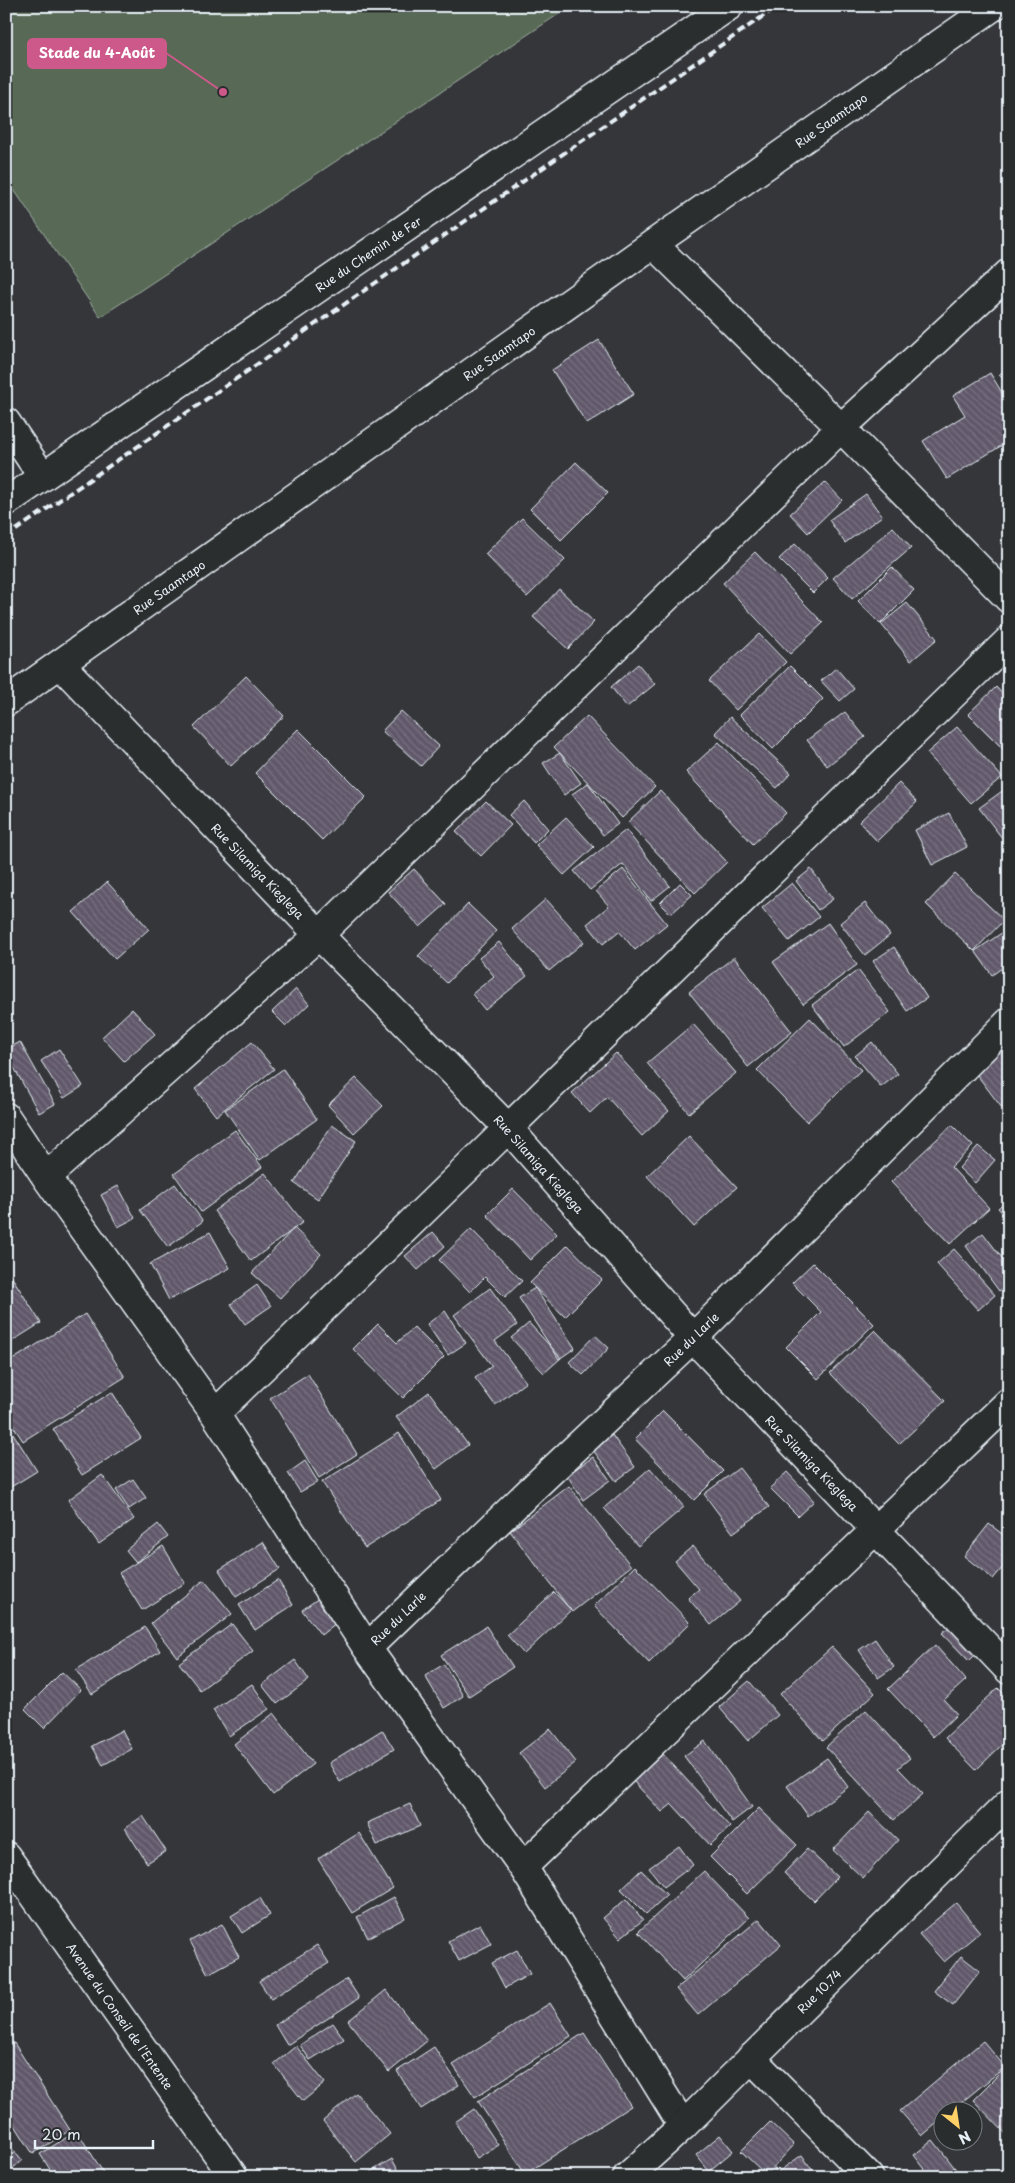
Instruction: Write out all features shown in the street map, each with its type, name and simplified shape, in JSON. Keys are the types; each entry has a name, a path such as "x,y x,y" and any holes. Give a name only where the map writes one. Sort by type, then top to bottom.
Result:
{"street":[{"name":"Rue du Chemin de Fer","path":"6,502 728,6"},
{"name":"Rue Saamtapo","path":"6,702 653,244 994,6"},
{"path":"653,244 841,428 1009,599"},
{"path":"46,1177 319,934 841,428 1009,273"},
{"path":"6,422 43,477"},
{"path":"214,1414 509,1129 1009,640"},
{"name":"Rue Silamiga Kieglega","path":"61,664 319,934 509,1129 693,1338 1009,1670"},
{"name":"Rue du Larle","path":"366,1648 693,1338 1009,1022"},
{"path":"6,1117 46,1177 214,1414 366,1648 523,1867 683,2126"},
{"path":"523,1867 1009,1402"},
{"name":"Rue 10.74","path":"627,2177 683,2126 1009,1803"},
{"name":"Avenue du Conseil de l'Entente","path":"6,1856 234,2177"},
{"path":"751,2058 869,2177"}],"green space":[{"path":"6,6 571,6 100,317 6,178"}],"building":[{"path":"599,340 634,394 587,424 552,370"},
{"path":"1009,365 1009,384 999,375"},
{"path":"990,373 1009,404 1009,441 947,479 923,441 965,415 953,396"},
{"path":"576,462 608,493 561,540 530,509"},
{"path":"825,482 842,500 808,533 790,514"},
{"path":"866,494 882,516 845,543 829,520"},
{"path":"522,518 565,560 527,597 485,554"},
{"path":"893,527 911,548 852,599 833,578"},
{"path":"795,544 828,578 813,593 779,559"},
{"path":"755,552 823,623 790,654 723,583"},
{"path":"892,567 914,590 880,624 858,601"},
{"path":"559,589 594,622 568,649 533,617"},
{"path":"907,603 937,639 911,661 881,624"},
{"path":"759,634 786,662 736,710 709,681"},
{"path":"638,664 655,684 627,707 611,687"},
{"path":"790,666 823,699 773,749 740,715"},
{"path":"836,668 854,689 840,701 821,681"},
{"path":"246,676 284,716 231,766 194,727"},
{"path":"996,687 1009,701 1009,755 968,714"},
{"path":"401,711 439,746 421,766 382,731"},
{"path":"845,712 865,737 827,766 807,740"},
{"path":"587,716 655,787 622,818 554,747"},
{"path":"730,717 791,773 777,788 715,733"},
{"path":"957,727 1002,777 971,803 927,753"},
{"path":"298,729 366,797 322,840 255,773"},
{"path":"719,742 786,813 753,844 686,772"},
{"path":"560,753 581,783 564,795 543,763"},
{"path":"588,783 618,824 603,835 572,794"},
{"path":"899,783 917,802 877,841 859,822"},
{"path":"1009,786 1009,847 979,808"},
{"path":"660,791 727,862 695,893 628,822"},
{"path":"486,801 511,825 481,856 456,832"},
{"path":"524,801 548,829 534,843 509,815"},
{"path":"949,813 967,847 932,865 915,830"},
{"path":"566,817 594,847 564,875 536,845"},
{"path":"626,830 670,886 651,901 623,864 590,890 574,871"},
{"path":"414,869 446,904 420,927 388,892"},
{"path":"623,869 667,924 635,950 619,931 603,944 587,924 609,906 596,891"},
{"path":"811,869 833,899 818,910 796,881"},
{"path":"955,874 1004,920 974,951 926,904"},
{"path":"107,882 149,929 115,959 73,912"},
{"path":"680,883 692,895 671,914 660,903"},
{"path":"792,883 819,917 789,941 762,908"},
{"path":"546,899 584,942 549,971 512,929"},
{"path":"865,903 890,935 865,955 840,923"},
{"path":"468,904 496,931 447,983 418,956"},
{"path":"828,923 857,965 803,1004 773,962"},
{"path":"1009,928 1009,963 992,975 975,951"},
{"path":"499,942 527,976 485,1010 472,994 494,976 479,958"},
{"path":"894,947 927,998 907,1011 873,961"},
{"path":"734,957 792,1032 748,1067 689,992"},
{"path":"858,970 890,1012 844,1047 812,1005"},
{"path":"296,989 309,1004 286,1026 272,1012"},
{"path":"132,1009 155,1034 124,1061 102,1037"},
{"path":"810,1018 861,1070 807,1122 757,1070"},
{"path":"693,1024 736,1073 689,1113 647,1063"},
{"path":"20,1042 55,1104 39,1113 6,1053 6,1050"},
{"path":"252,1042 274,1069 216,1116 195,1089"},
{"path":"872,1042 898,1074 881,1087 855,1056"},
{"path":"1007,1046 1009,1049 1009,1103 1002,1108 974,1071"},
{"path":"59,1049 83,1086 64,1098 41,1061"},
{"path":"616,1053 669,1111 642,1136 607,1097 590,1113 572,1093"},
{"path":"283,1069 317,1119 260,1160 225,1110"},
{"path":"356,1078 383,1106 354,1133 328,1105"},
{"path":"332,1125 356,1141 318,1199 294,1183"},
{"path":"952,1125 973,1146 951,1167 989,1208 950,1244 891,1182"},
{"path":"235,1130 262,1167 201,1212 174,1174"},
{"path":"689,1136 737,1187 694,1227 647,1176"},
{"path":"978,1146 995,1160 975,1183 959,1168"},
{"path":"265,1173 303,1222 251,1261 214,1211"},
{"path":"175,1184 203,1221 168,1247 140,1210"},
{"path":"118,1186 135,1218 118,1227 101,1195"},
{"path":"513,1189 557,1234 530,1260 487,1215"},
{"path":"1009,1198 1009,1220 998,1208"},
{"path":"294,1228 321,1254 280,1298 252,1273"},
{"path":"471,1229 522,1281 505,1297 485,1277 470,1292 439,1260"},
{"path":"210,1232 230,1268 169,1300 150,1264"},
{"path":"433,1232 445,1246 418,1270 405,1256"},
{"path":"983,1233 1009,1267 1009,1284 999,1291 966,1246"},
{"path":"568,1245 602,1280 565,1317 530,1283"},
{"path":"954,1249 995,1295 978,1310 937,1264"},
{"path":"813,1263 874,1324 818,1379 786,1347 821,1312 792,1283"},
{"path":"6,1271 8,1271 41,1323 6,1345"},
{"path":"257,1285 271,1306 245,1324 231,1304"},
{"path":"490,1288 517,1325 495,1341 526,1382 495,1405 475,1378 492,1366 454,1315"},
{"path":"535,1288 575,1348 559,1359 519,1298"},
{"path":"445,1311 466,1343 448,1355 427,1324"},
{"path":"85,1314 125,1377 23,1441 6,1415 6,1364"},
{"path":"529,1323 561,1358 544,1373 511,1338"},
{"path":"378,1324 397,1343 414,1327 444,1357 403,1398 353,1349"},
{"path":"875,1330 945,1401 899,1444 830,1373"},
{"path":"595,1335 609,1348 583,1375 569,1362"},
{"path":"308,1374 357,1454 319,1478 270,1398"},
{"path":"112,1392 141,1438 82,1475 53,1429"},
{"path":"429,1392 468,1445 436,1469 396,1417"},
{"path":"663,1411 723,1471 694,1500 635,1439"},
{"path":"6,1422 37,1471 6,1490"},
{"path":"399,1433 441,1500 365,1548 322,1482"},
{"path":"612,1435 635,1467 616,1481 593,1450"},
{"path":"593,1457 610,1480 583,1500 567,1475"},
{"path":"305,1461 318,1482 300,1492 288,1473"},
{"path":"650,1468 684,1507 638,1546 604,1508"},
{"path":"739,1468 769,1507 733,1533 704,1494"},
{"path":"787,1472 814,1501 798,1516 770,1488"},
{"path":"102,1475 134,1519 99,1544 68,1500"},
{"path":"133,1479 146,1498 129,1509 116,1490"},
{"path":"569,1486 631,1566 572,1612 510,1531"},
{"path":"158,1524 168,1537 136,1562 126,1550"},
{"path":"989,1524 1009,1539 1009,1560 993,1579 964,1556"},
{"path":"263,1542 280,1569 236,1597 219,1570"},
{"path":"163,1546 185,1583 142,1610 119,1573"},
{"path":"693,1546 740,1601 711,1625 688,1598 699,1589 675,1561"},
{"path":"635,1566 690,1623 649,1663 594,1606"},
{"path":"204,1580 232,1614 177,1657 151,1623"},
{"path":"278,1580 293,1605 255,1630 239,1605"},
{"path":"554,1592 571,1610 524,1654 507,1635"},
{"path":"319,1598 336,1623 321,1635 302,1610"},
{"path":"957,1620 983,1647 969,1661 942,1633"},
{"path":"232,1624 253,1651 200,1690 179,1663"},
{"path":"486,1626 513,1667 469,1696 441,1655"},
{"path":"145,1627 160,1651 92,1694 76,1670"},
{"path":"875,1639 894,1667 878,1678 859,1650"},
{"path":"935,1645 966,1680 944,1700 957,1714 933,1737 888,1689"},
{"path":"832,1647 875,1693 823,1741 780,1694"},
{"path":"295,1660 309,1680 277,1704 262,1685"},
{"path":"444,1664 463,1696 444,1708 425,1676"},
{"path":"62,1672 81,1690 44,1728 25,1709"},
{"path":"749,1681 778,1715 748,1741 719,1707"},
{"path":"252,1684 269,1709 229,1736 213,1710"},
{"path":"998,1688 1009,1699 1009,1738 976,1770 945,1738"},
{"path":"866,1710 910,1758 898,1768 923,1794 894,1820 826,1747"},
{"path":"274,1713 313,1764 273,1795 234,1744"},
{"path":"550,1729 576,1762 545,1787 519,1753"},
{"path":"122,1730 132,1749 103,1765 92,1746"},
{"path":"382,1730 394,1749 340,1782 329,1763"},
{"path":"705,1741 752,1807 732,1822 684,1756"},
{"path":"663,1754 730,1827 710,1845 672,1804 662,1812 633,1781"},
{"path":"827,1758 848,1787 808,1816 787,1786"},
{"path":"410,1804 420,1826 377,1845 367,1823"},
{"path":"759,1808 797,1845 747,1894 710,1857"},
{"path":"869,1812 898,1840 863,1878 833,1850"},
{"path":"143,1816 166,1851 147,1863 125,1828"},
{"path":"359,1833 393,1888 352,1913 318,1859"},
{"path":"679,1846 693,1865 664,1887 649,1868"},
{"path":"807,1849 837,1877 814,1901 784,1873"},
{"path":"641,1870 667,1895 646,1914 621,1889"},
{"path":"704,1871 749,1918 683,1981 638,1932"},
{"path":"394,1897 405,1918 368,1938 357,1917"},
{"path":"260,1898 270,1915 242,1933 231,1916"},
{"path":"626,1899 643,1920 620,1938 603,1918"},
{"path":"956,1903 980,1932 944,1962 919,1934"},
{"path":"1009,1907 1009,1920 1003,1912"},
{"path":"759,1919 781,1945 698,2015 676,1989"},
{"path":"222,1924 239,1957 208,1974 190,1941"},
{"path":"480,1924 491,1944 459,1961 448,1941"},
{"path":"317,1945 329,1963 271,1999 259,1981"},
{"path":"517,1950 530,1974 505,1988 492,1963"},
{"path":"961,1956 980,1971 953,2005 934,1991"},
{"path":"347,1979 359,1998 287,2045 275,2025"},
{"path":"386,1990 427,2041 389,2072 348,2021"},
{"path":"550,2003 571,2036 475,2097 453,2065"},
{"path":"333,2023 344,2039 310,2060 300,2045"},
{"path":"584,2033 631,2106 525,2174 478,2101"},
{"path":"983,2041 1005,2067 964,2100 932,2100 932,2128 922,2136 900,2111"},
{"path":"14,2043 70,2130 33,2154 6,2111 6,2048"},
{"path":"296,2046 325,2083 303,2101 274,2064"},
{"path":"434,2047 459,2085 421,2109 397,2071"},
{"path":"1006,2067 1009,2070 1009,2137 982,2109 982,2100 973,2100"},
{"path":"356,2093 390,2134 356,2162 323,2121"},
{"path":"474,2109 498,2145 477,2158 455,2122"},
{"path":"770,2122 794,2145 766,2175 741,2151"},
{"path":"77,2131 106,2177 55,2177 40,2154"},
{"path":"720,2135 733,2151 709,2171 696,2155"},
{"path":"932,2141 932,2150 941,2150 962,2177 931,2177 914,2155"},
{"path":"10,2146 22,2161 6,2173 6,2148"},
{"path":"802,2155 817,2177 777,2177 775,2174"},
{"path":"392,2159 402,2177 362,2177"},
{"path":"493,2169 499,2177 483,2177"}],"railway":[{"path":"6,537 778,6"}],"place":[{"name":"Stade du 4-Août","path":"223,92"}]}
